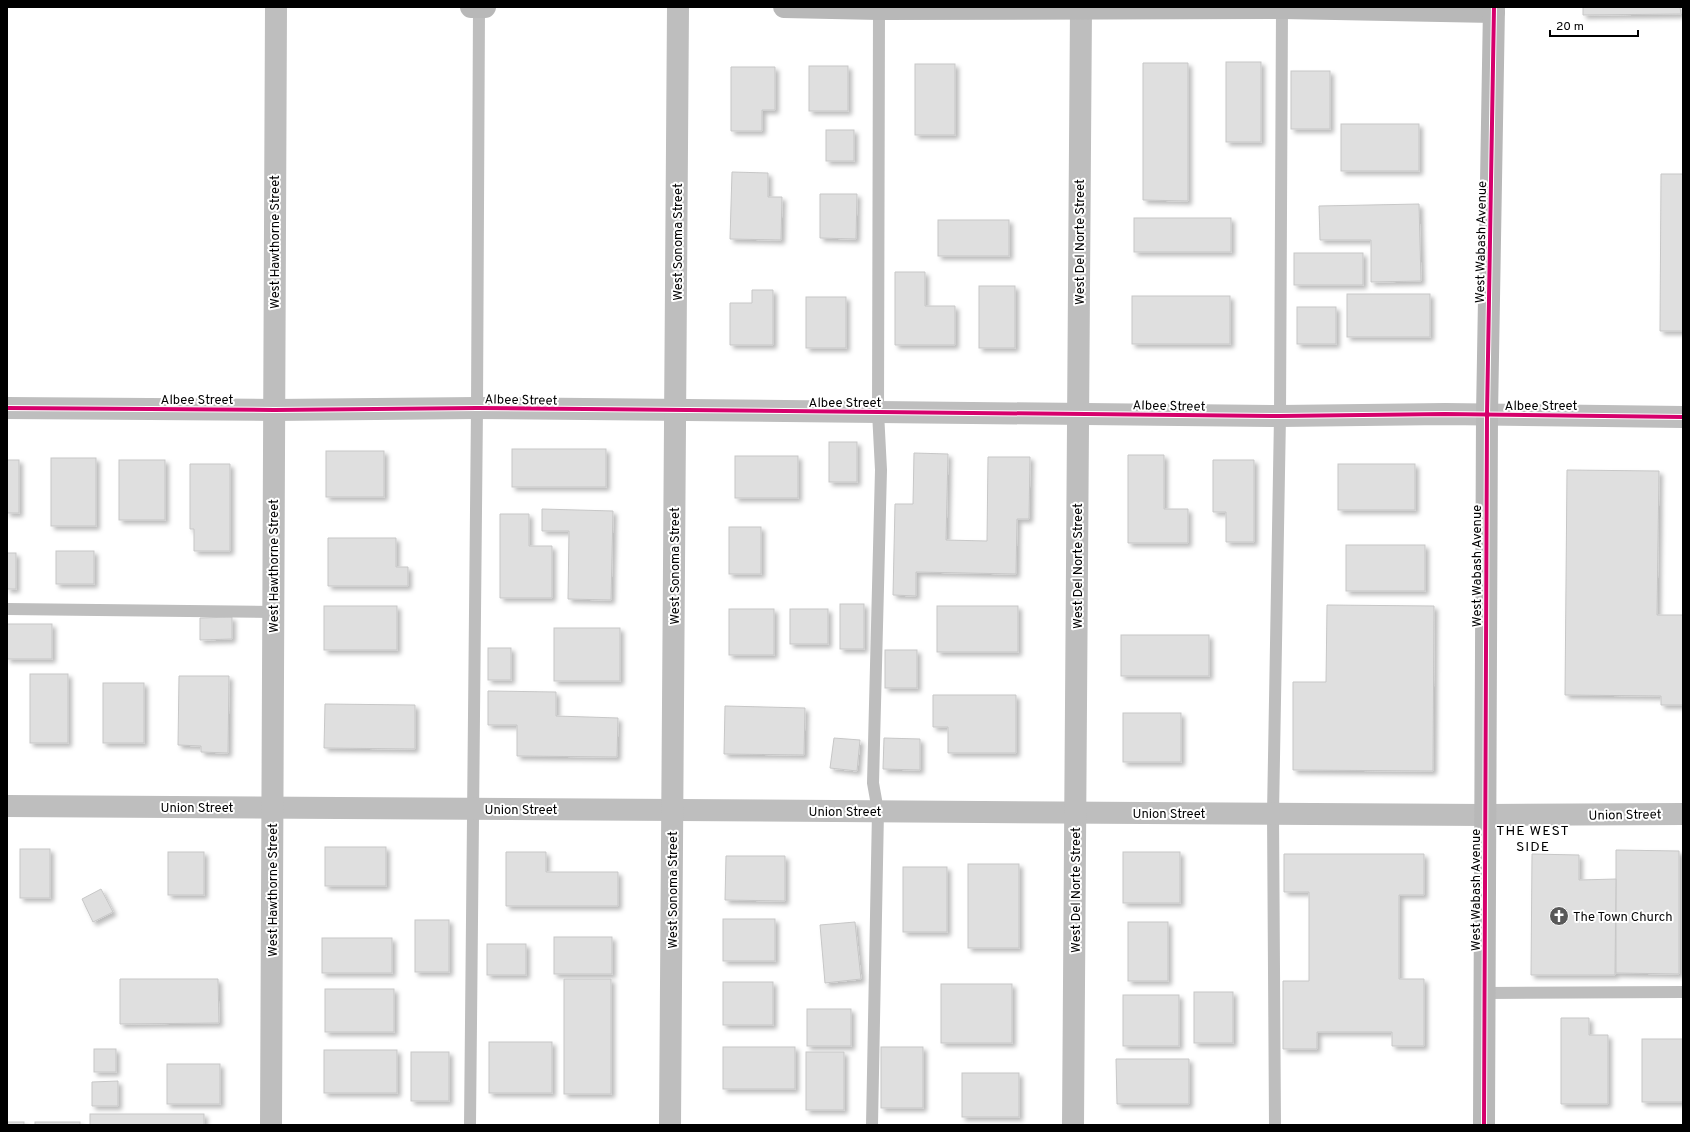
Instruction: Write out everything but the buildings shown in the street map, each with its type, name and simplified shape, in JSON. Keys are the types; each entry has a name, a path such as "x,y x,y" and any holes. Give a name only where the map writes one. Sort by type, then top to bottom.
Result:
{"main road":[{"path":"471,7 485,7"},
{"path":"784,7 1494,9"},
{"name":"West Wabash Avenue","path":"1484,1125 1487,415 1494,9"}],"street":[{"name":"West Hawthorne Street","path":"271,1125 276,7"},
{"name":"West Sonoma Street","path":"670,1125 678,7"},
{"name":"West Del Norte Street","path":"1073,1125 1081,8"},
{"name":"Albee Street","path":"7,408 274,410 477,408 1280,416 1445,414 1683,417"},
{"name":"Union Street","path":"7,806 1273,814 1683,814"}],"lane":[{"path":"470,1125 477,408 479,7"},
{"path":"872,1125 878,811 873,783 881,470 878,412 879,8"},
{"path":"1275,1125 1273,814 1280,416 1282,8"},
{"path":"7,609 273,612"},
{"path":"1485,993 1683,992"}],"cycle path":[{"path":"1484,1125 1487,415 1494,7"},
{"path":"7,408 274,410 477,408 1280,416 1445,414 1683,417"}],"place":[{"name":"The Town Church","path":"1559,916"}],"district":[{"name":"THE WEST SIDE","path":"1533,838"}]}
